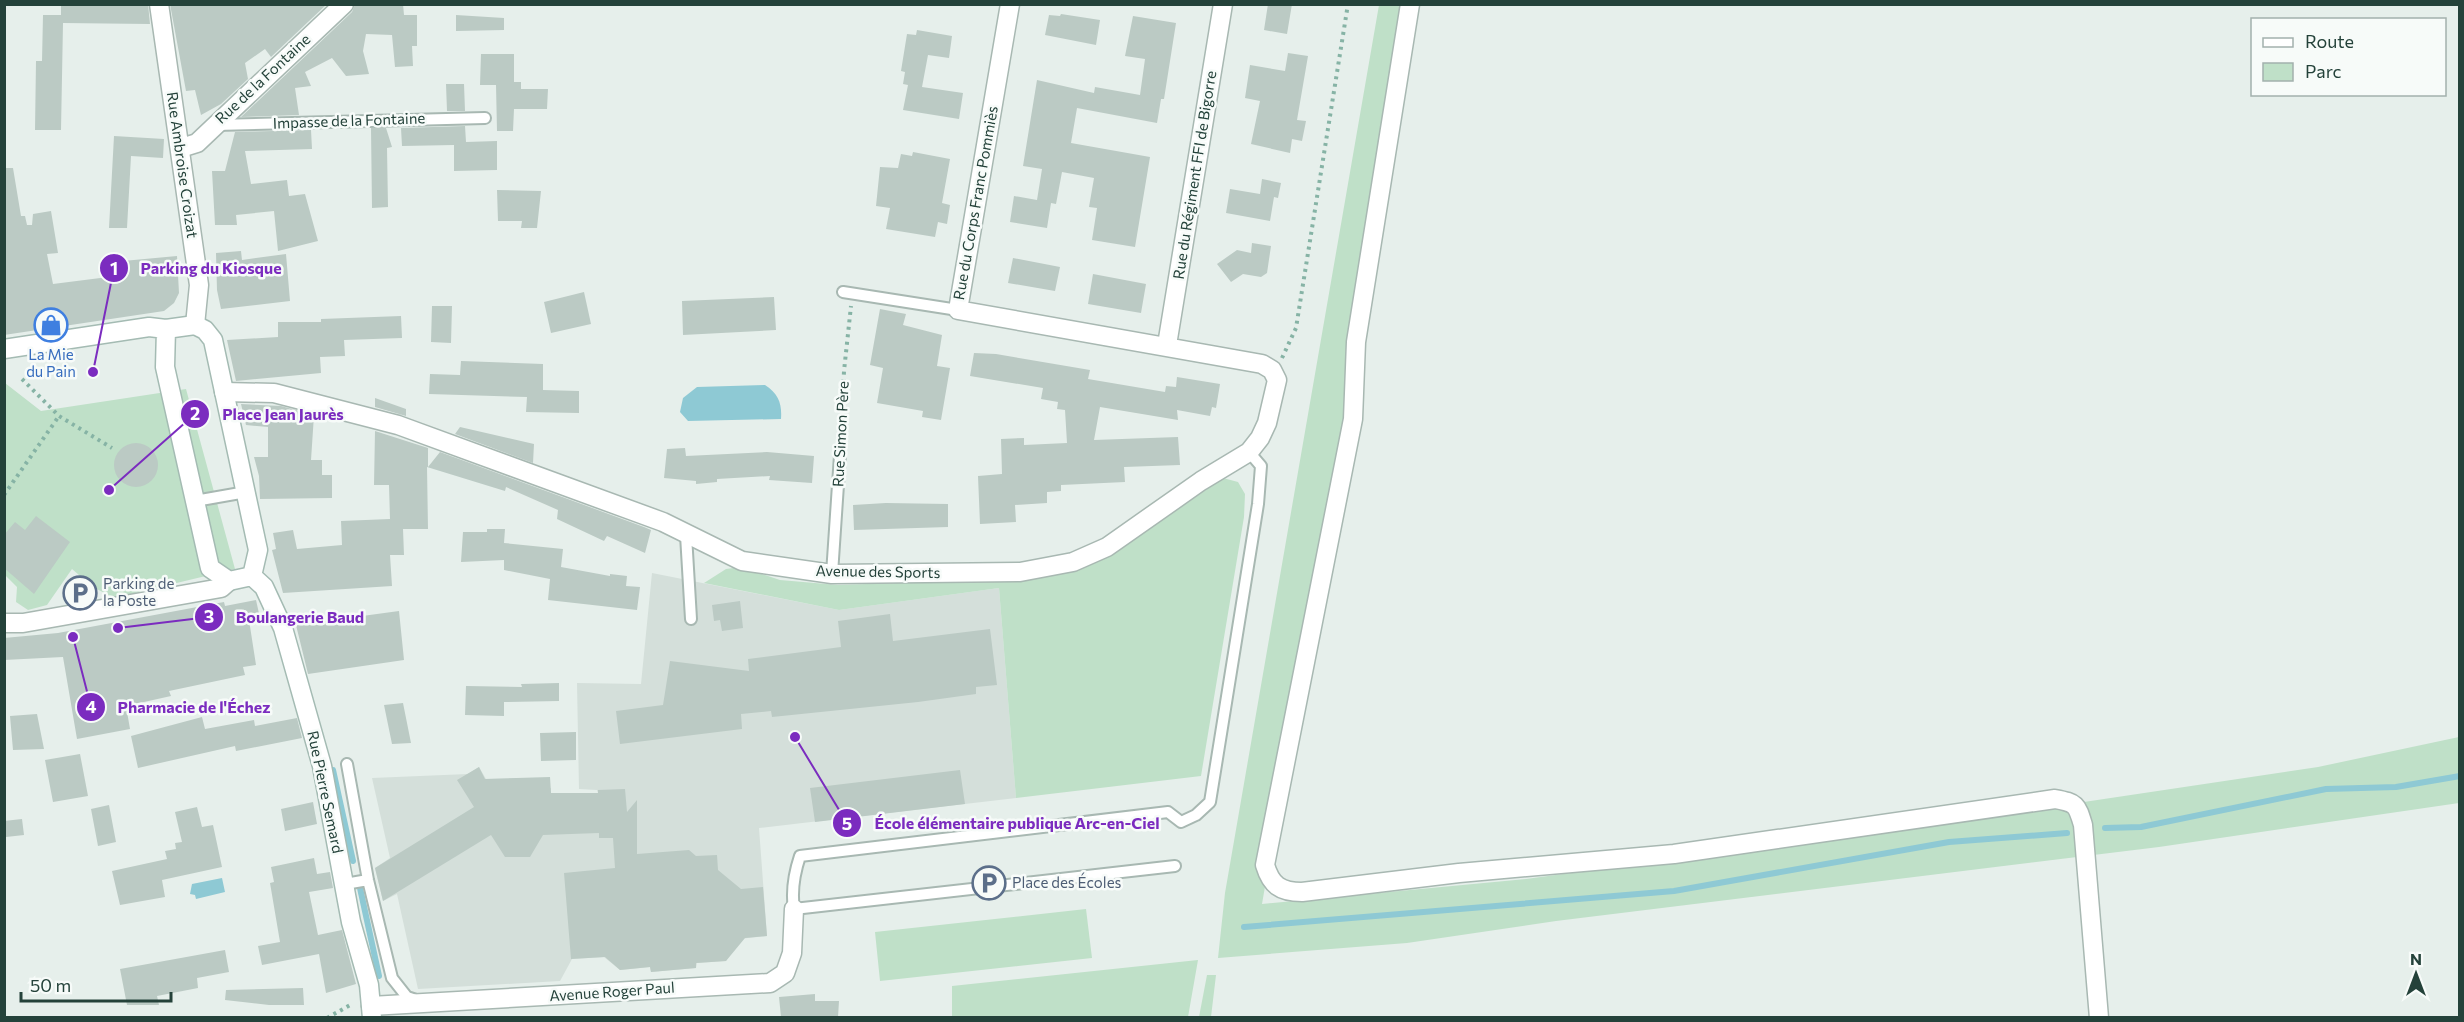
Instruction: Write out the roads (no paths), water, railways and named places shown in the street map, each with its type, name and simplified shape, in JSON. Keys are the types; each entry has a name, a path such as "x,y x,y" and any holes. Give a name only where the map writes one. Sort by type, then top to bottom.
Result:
{"street":[{"name":"Rue Ambroise Croizat","path":"159,4 199,285 195,325"},
{"name":"Rue de la Fontaine","path":"181,148 196,143 344,4"},
{"name":"Rue du Corps Franc Pommiès","path":"1010,4 958,310 1167,345 1267,367"},
{"name":"Rue du Régiment FFI de Bigorre","path":"1167,345 1223,4"},
{"path":"1410,4 1356,342 1353,419 1267,854 1265,865 1269,879 1281,889 1302,892 1459,873 1674,854 2055,799 2072,802 2077,807 2083,825 2099,1017"},
{"path":"4,349 149,327 166,329 195,325 205,330 213,340 258,550 252,576 229,580 221,588 23,622 4,623"},
{"path":"166,329 165,367 210,568 229,580"},
{"name":"Avenue des Sports","path":"224,392 274,393 399,425 663,522 742,561 832,574 1020,572 1073,562 1107,547 1201,481 1249,452 1260,438 1267,423 1277,380 1267,367"},
{"name":"Rue Pierre Semard","path":"252,576 264,587 283,628 322,766 345,884 369,985 372,1012"},
{"name":"Avenue Roger Paul","path":"372,1012 425,1004 770,982 785,973 792,953 794,909"}],"lane":[{"name":"Impasse de la Fontaine","path":"213,125 485,118"},
{"path":"848,292 958,310"},
{"path":"1175,866 794,909 794,874 800,856 1168,812 1181,822 1196,814 1210,802 1258,504 1261,466 1249,452"},
{"name":"Rue Simon Père","path":"832,574 840,455"},
{"path":"195,501 246,492"},
{"path":"686,535 691,619"},
{"path":"347,764 368,880 392,978 407,997 425,1004"},
{"path":"345,884 368,880"},
{"path":"369,985 392,978"}],"water":[{"path":"765,385 774,392 779,400 781,419 688,421 680,412 683,398 697,387"},
{"path":"222,878 225,892 196,899 195,895 190,894 192,884"}],"waterway":[{"path":"333,770 353,861"},
{"path":"2105,828 2141,827 2326,789 2396,787 2460,776"},
{"path":"1244,927 1674,891 1949,842 2067,833"},
{"path":"360,888 379,976"}],"place":[{"name":"La Mie du Pain","path":"51,325"},
{"name":"Parking du Kiosque","path":"93,372"},
{"name":"Place Jean Jaurès","path":"109,490"},
{"name":"Parking de la Poste","path":"80,593"},
{"name":"Boulangerie Baud","path":"118,628"},
{"name":"Pharmacie de l'Échez","path":"73,637"},
{"name":"École élémentaire publique Arc-en-Ciel","path":"795,737"},
{"name":"Place des Écoles","path":"989,883"}]}
